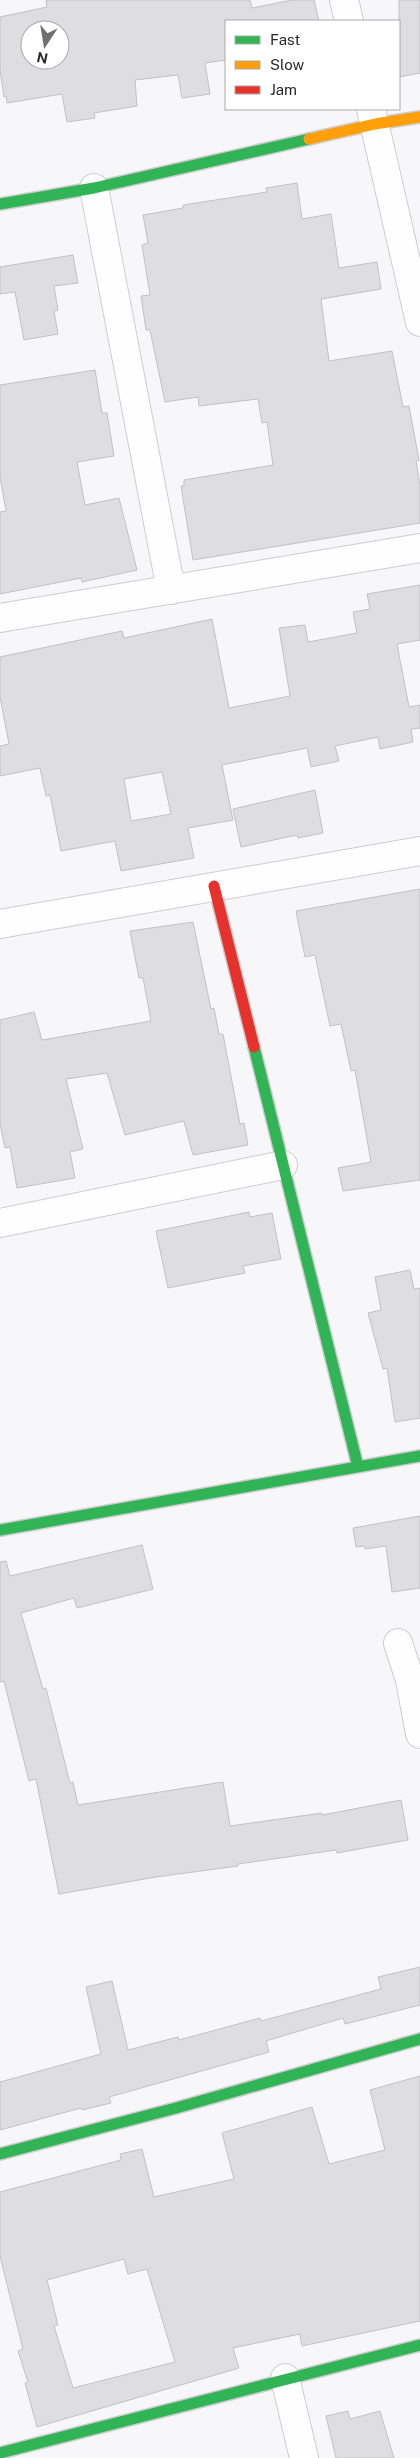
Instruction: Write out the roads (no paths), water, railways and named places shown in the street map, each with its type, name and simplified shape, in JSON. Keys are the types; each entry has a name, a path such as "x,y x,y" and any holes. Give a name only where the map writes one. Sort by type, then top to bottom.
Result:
{"street":[{"path":"344,0 349,20"},
{"path":"373,116 420,322"},
{"path":"0,204 94,188 373,116 420,117"},
{"path":"94,188 171,590"},
{"path":"0,618 420,548"},
{"path":"0,924 420,851"},
{"path":"214,886 358,1467"},
{"path":"0,1223 283,1165"},
{"path":"0,1530 420,1456"},
{"path":"398,1643 410,1680 420,1734"},
{"path":"0,2154 176,2108 420,2039"},
{"path":"0,2453 285,2378 420,2345"},
{"path":"285,2378 304,2458"}]}
